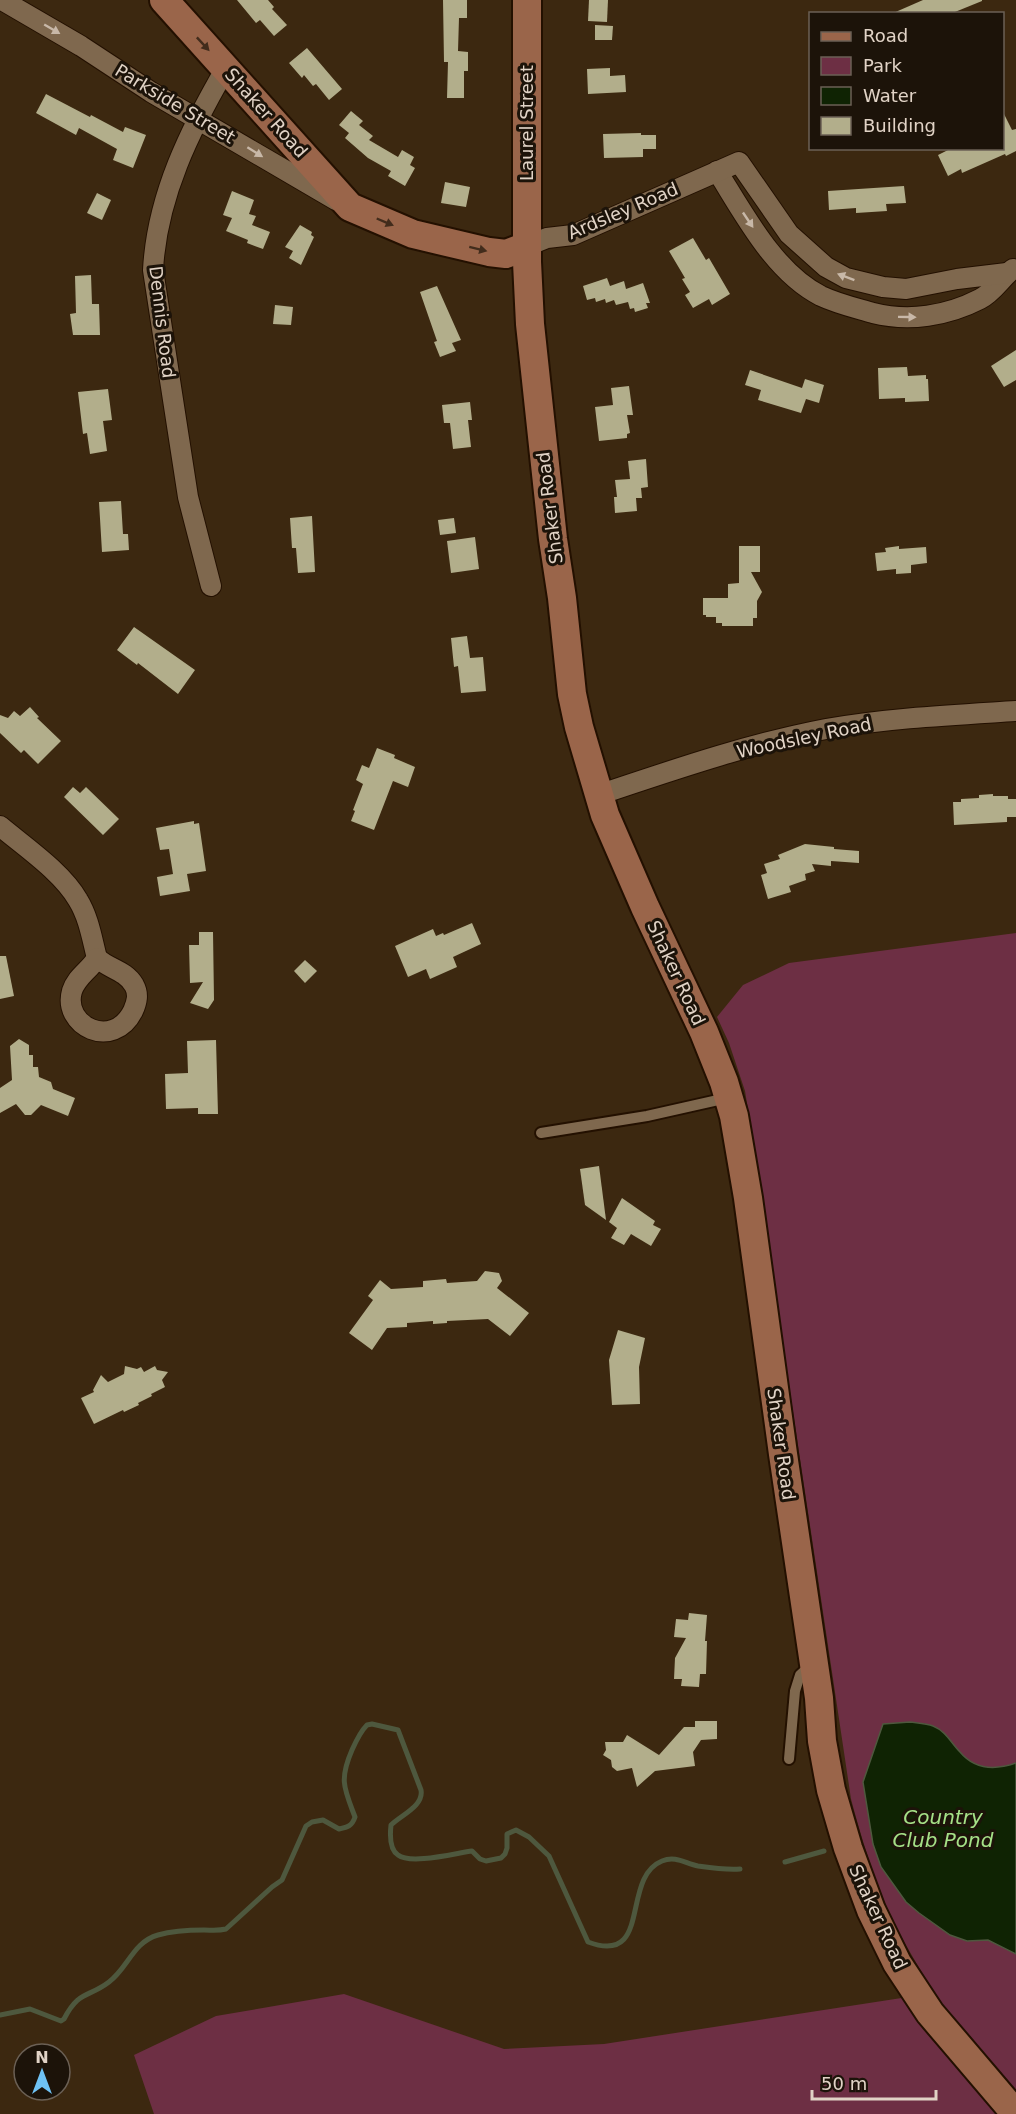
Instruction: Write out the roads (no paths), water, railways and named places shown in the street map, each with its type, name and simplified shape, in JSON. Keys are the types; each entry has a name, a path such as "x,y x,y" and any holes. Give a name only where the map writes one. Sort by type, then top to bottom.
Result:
{"main road":[{"name":"Shaker Road","path":"164,0 350,207 413,234 489,252 506,254 527,246 534,369 572,694 579,727 605,815 704,1032 729,1098 748,1198 819,1698 822,1742 831,1790 851,1858 871,1910 897,1963 930,2013 1016,2114"},
{"name":"Laurel Street","path":"526,0 527,246"}],"street":[{"name":"Parkside Street","path":"2,0 81,46 151,92 350,207"},
{"name":"Dennis Road","path":"211,586 188,496 153,270 157,232 176,170 197,118 226,68"},
{"name":"Ardsley Road","path":"527,246 547,238 573,235 739,162 789,234 826,267 846,278 883,287 906,289 1011,270"},
{"name":"Ardsley Road","path":"717,171 748,221 781,264 809,289 833,301 897,317 929,316 981,299 992,292 1011,270"},
{"name":"Woodsley Road","path":"598,795 741,749 827,729 890,720 1016,711"},
{"path":"0,826 48,866 76,897 86,916 97,958"}],"lane":[{"path":"542,1133 647,1116 729,1098"},
{"path":"789,1759 795,1691 800,1675 813,1663"}],"water":[{"name":"Country Club Pond","path":"910,1722 938,1728 966,1758 979,1765 1001,1767 1016,1763 1016,1954 988,1940 967,1941 950,1935 906,1902 881,1867 873,1844 863,1782 883,1724"}],"waterway":[{"path":"0,2015 30,2009 61,2021 74,2003 116,1976 142,1943 149,1938 192,1930 226,1929 282,1880 306,1826 323,1820 339,1829 351,1824 355,1817 344,1784 345,1769 358,1737 367,1725 372,1724 398,1730 421,1790 419,1801 391,1825 391,1841 395,1852 404,1858 413,1859 434,1858 472,1851 480,1859 486,1861 501,1858 505,1854 507,1834 516,1830 529,1837 549,1856 588,1942 608,1946 621,1942 629,1931 642,1884 649,1870 662,1861 676,1859 698,1866 740,1869"},
{"path":"785,1862 824,1851"}]}
